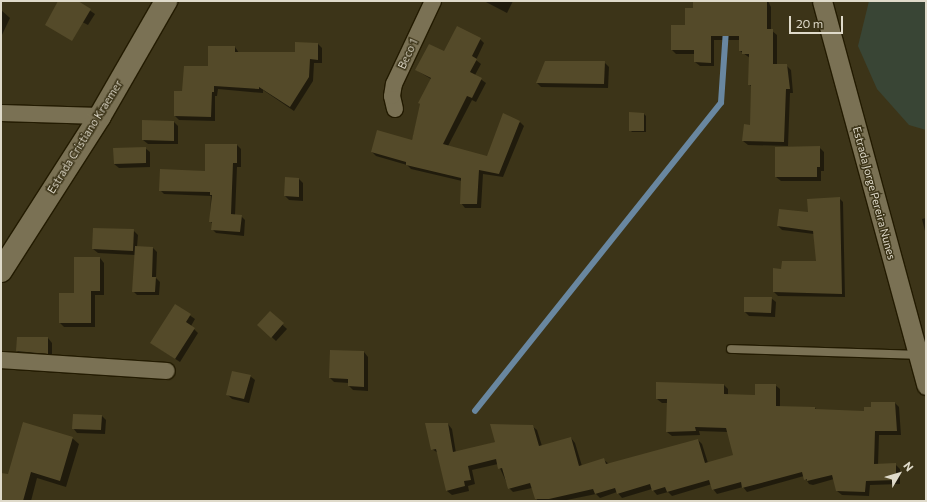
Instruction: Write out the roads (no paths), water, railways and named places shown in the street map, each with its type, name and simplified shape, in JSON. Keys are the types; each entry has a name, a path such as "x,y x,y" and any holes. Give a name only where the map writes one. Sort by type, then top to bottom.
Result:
{"main road":[{"name":"Estrada Cristiano Kraemer","path":"1,271 100,116 166,1"}],"street":[{"name":"Beco 1","path":"395,109 392,96 394,84 433,1"},
{"name":"Estrada Jorge Pereira Nunes","path":"822,1 926,385"},
{"path":"1,113 100,116"},
{"path":"1,360 167,371"}],"lane":[{"path":"731,349 918,354"}],"waterway":[{"path":"475,411 721,103 726,29"}]}
